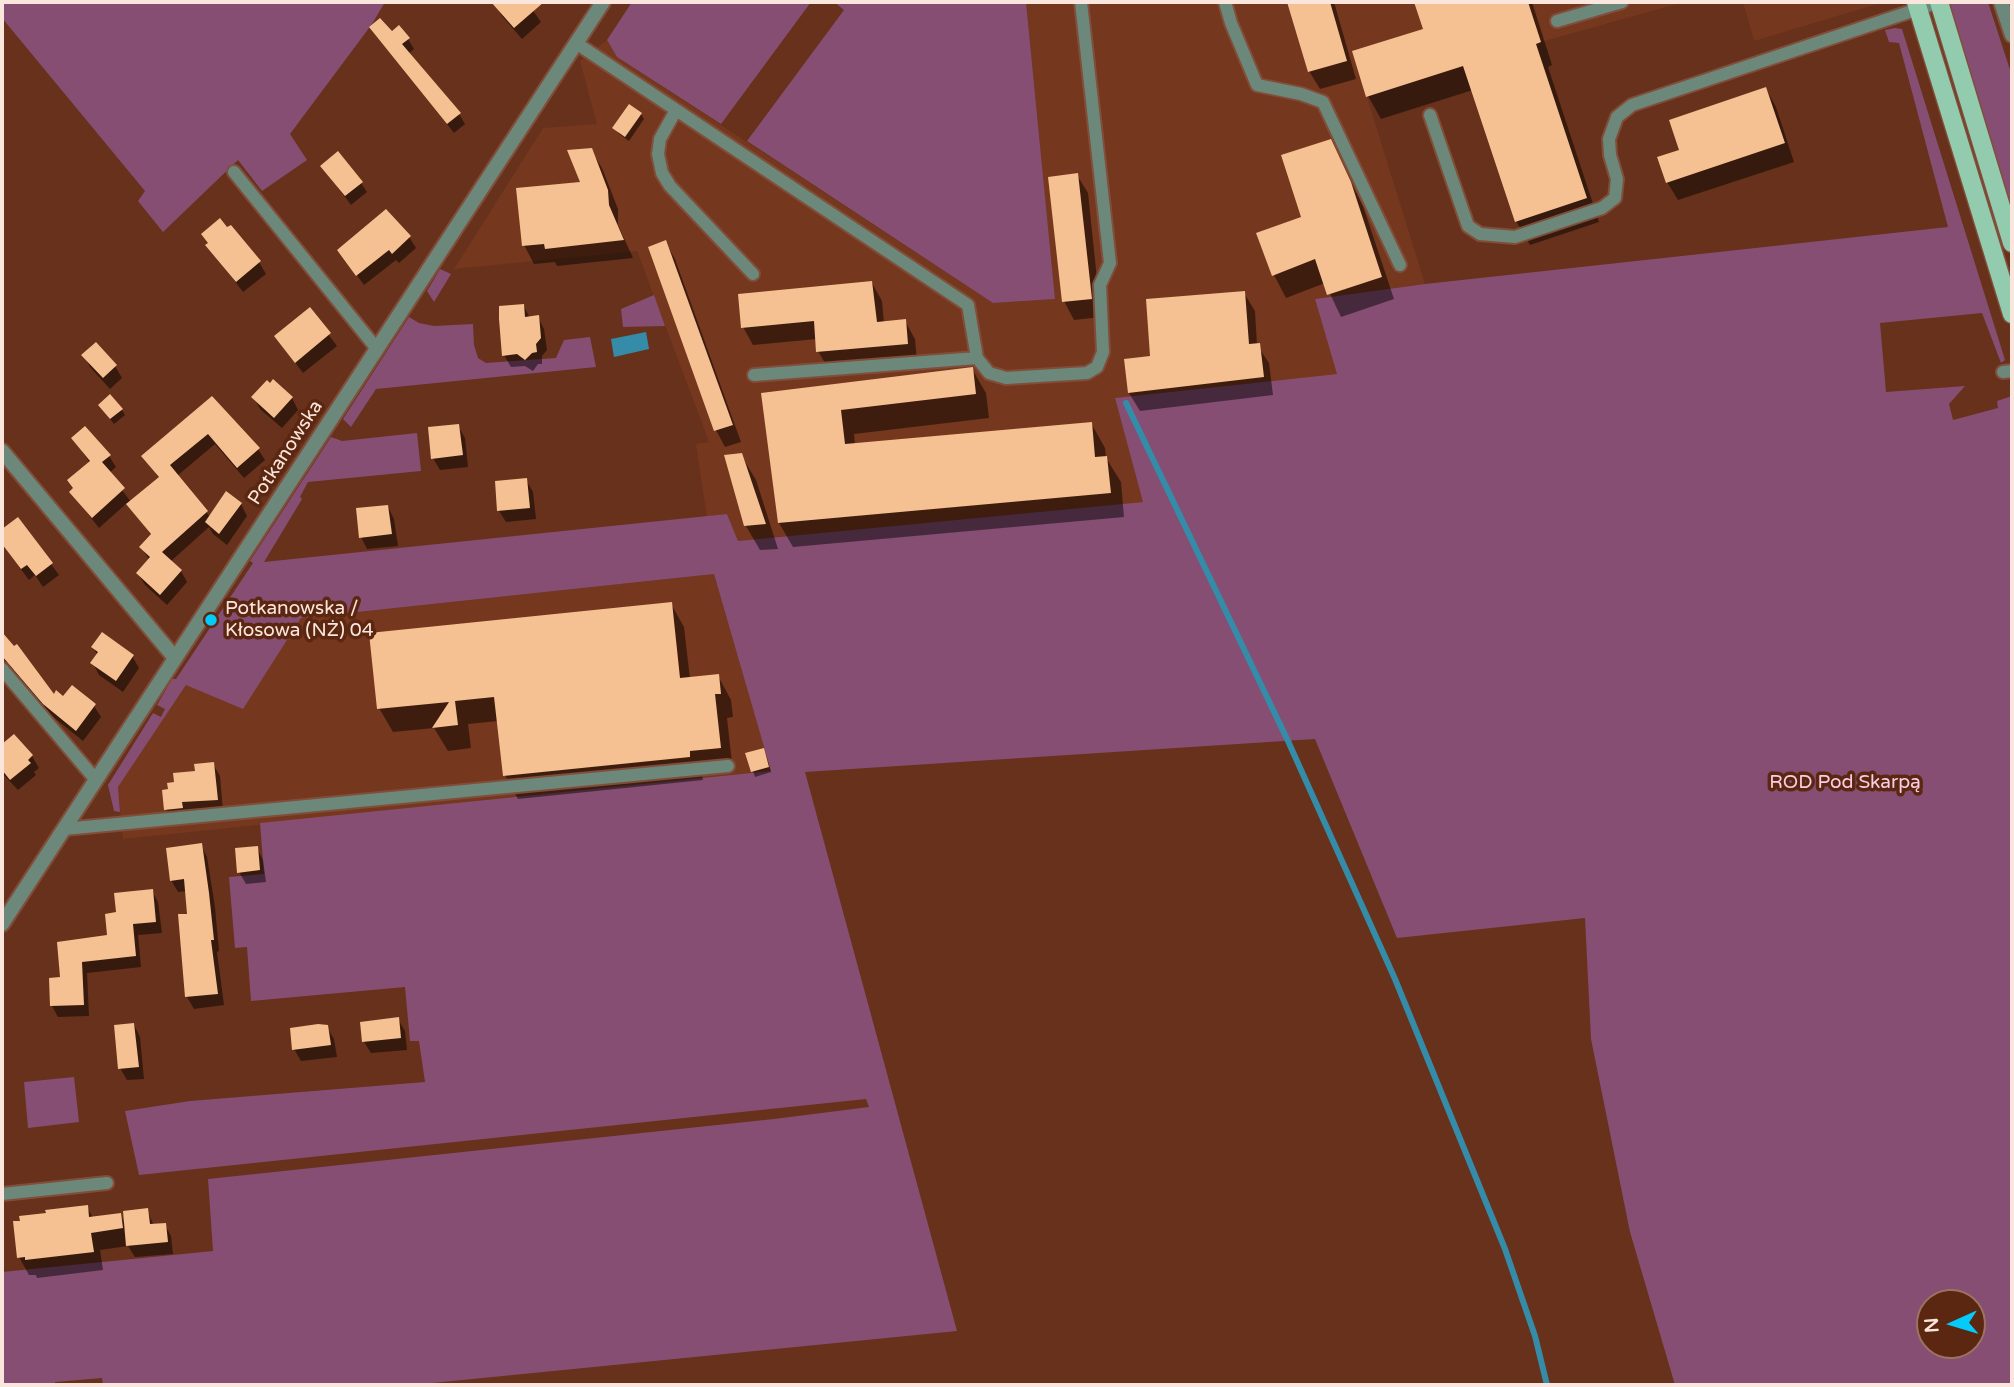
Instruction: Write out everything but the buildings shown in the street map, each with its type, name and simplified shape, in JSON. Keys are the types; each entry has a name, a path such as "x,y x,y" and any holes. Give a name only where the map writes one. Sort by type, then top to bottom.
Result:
{"main road":[{"path":"1939,2 2012,243"},
{"path":"1917,6 2012,314"}],"street":[{"name":"Potkanowska","path":"2,924 603,2"},
{"path":"2001,2 2012,35"},
{"path":"2,451 175,659"}],"lane":[{"path":"576,43 968,305 977,358 989,373 1006,378 1087,373 1097,367 1103,352 1100,285 1110,262 1082,2"},
{"path":"1225,2 1257,85 1301,94 1323,102 1400,265"},
{"path":"1557,21 1622,2"},
{"path":"1430,115 1468,226 1480,234 1515,237 1602,208 1615,198 1617,179 1610,155 1609,139 1617,117 1632,105 1917,6 1939,2"},
{"path":"676,110 660,139 658,154 662,173 670,186 753,274"},
{"path":"234,172 377,349"},
{"path":"754,375 977,358"},
{"path":"2,669 96,780"},
{"path":"64,829 728,766"},
{"path":"2,1194 107,1183"}],"shaded area":[{"path":"1026,2 1684,2 1541,42 1367,97 1425,284 1315,299 1338,374 1115,398 1144,502 738,541 727,514 707,517 696,444 709,442 637,251 454,269 543,128 597,124 580,61 607,40 617,57 993,303 1055,299"},
{"path":"1743,2 1876,2 1877,4 1754,41"},
{"path":"714,574 772,772 123,839 118,787 187,684 193,687 301,618"}],"green space":[{"path":"2,2 385,2 372,24 290,134 307,160 262,191 238,160 163,232 138,201 145,191 2,18"},
{"path":"632,2 811,2 721,124 617,57 607,40"},
{"path":"834,2 1026,2 1055,299 993,303 747,141 844,10"},
{"path":"1948,2 1988,2 2012,76 2012,209"},
{"name":"ROD Pod Skarpą","path":"1902,29 2005,360 2001,363 1982,313 1880,323 1886,392 1965,386 1949,404 1953,420 1998,408 1997,401 2012,396 2012,1385 1675,1385 1630,1232 1591,1039 1585,918 1397,938 1315,739 805,772 957,1331 412,1385 103,1385 102,1378 55,1382 55,1385 2,1385 2,1272 213,1251 208,1179 869,1107 866,1099 139,1175 125,1111 190,1101 425,1082 419,1041 410,1041 405,987 251,1001 247,947 235,948 229,877 264,874 260,823 771,771 714,574 301,618 243,709 186,685 118,787 120,812 114,811 108,785 153,713 161,717 165,709 157,705 172,679 176,679 253,563 250,561 331,437 342,441 417,433 421,471 308,482 300,497 302,499 264,562 727,514 738,541 1143,502 1115,398 1337,374 1315,299 1425,284 1948,227 1899,43 1889,42 1885,30"},
{"path":"440,269 451,274 434,302 427,291"},
{"path":"654,295 665,326 623,327 621,309"},
{"path":"409,317 419,323 434,326 473,324 478,358 486,363 556,358 564,340 590,337 596,367 376,389 351,427 343,419"},
{"path":"74,1077 79,1122 28,1128 24,1082"}],"water":[{"path":"646,332 649,349 614,357 611,339"}],"waterway":[{"path":"1126,403 1288,741 1395,979 1505,1249 1535,1336 1547,1385"}],"place":[{"name":"Potkanowska / Kłosowa (NŻ) 04","path":"211,620"}]}
